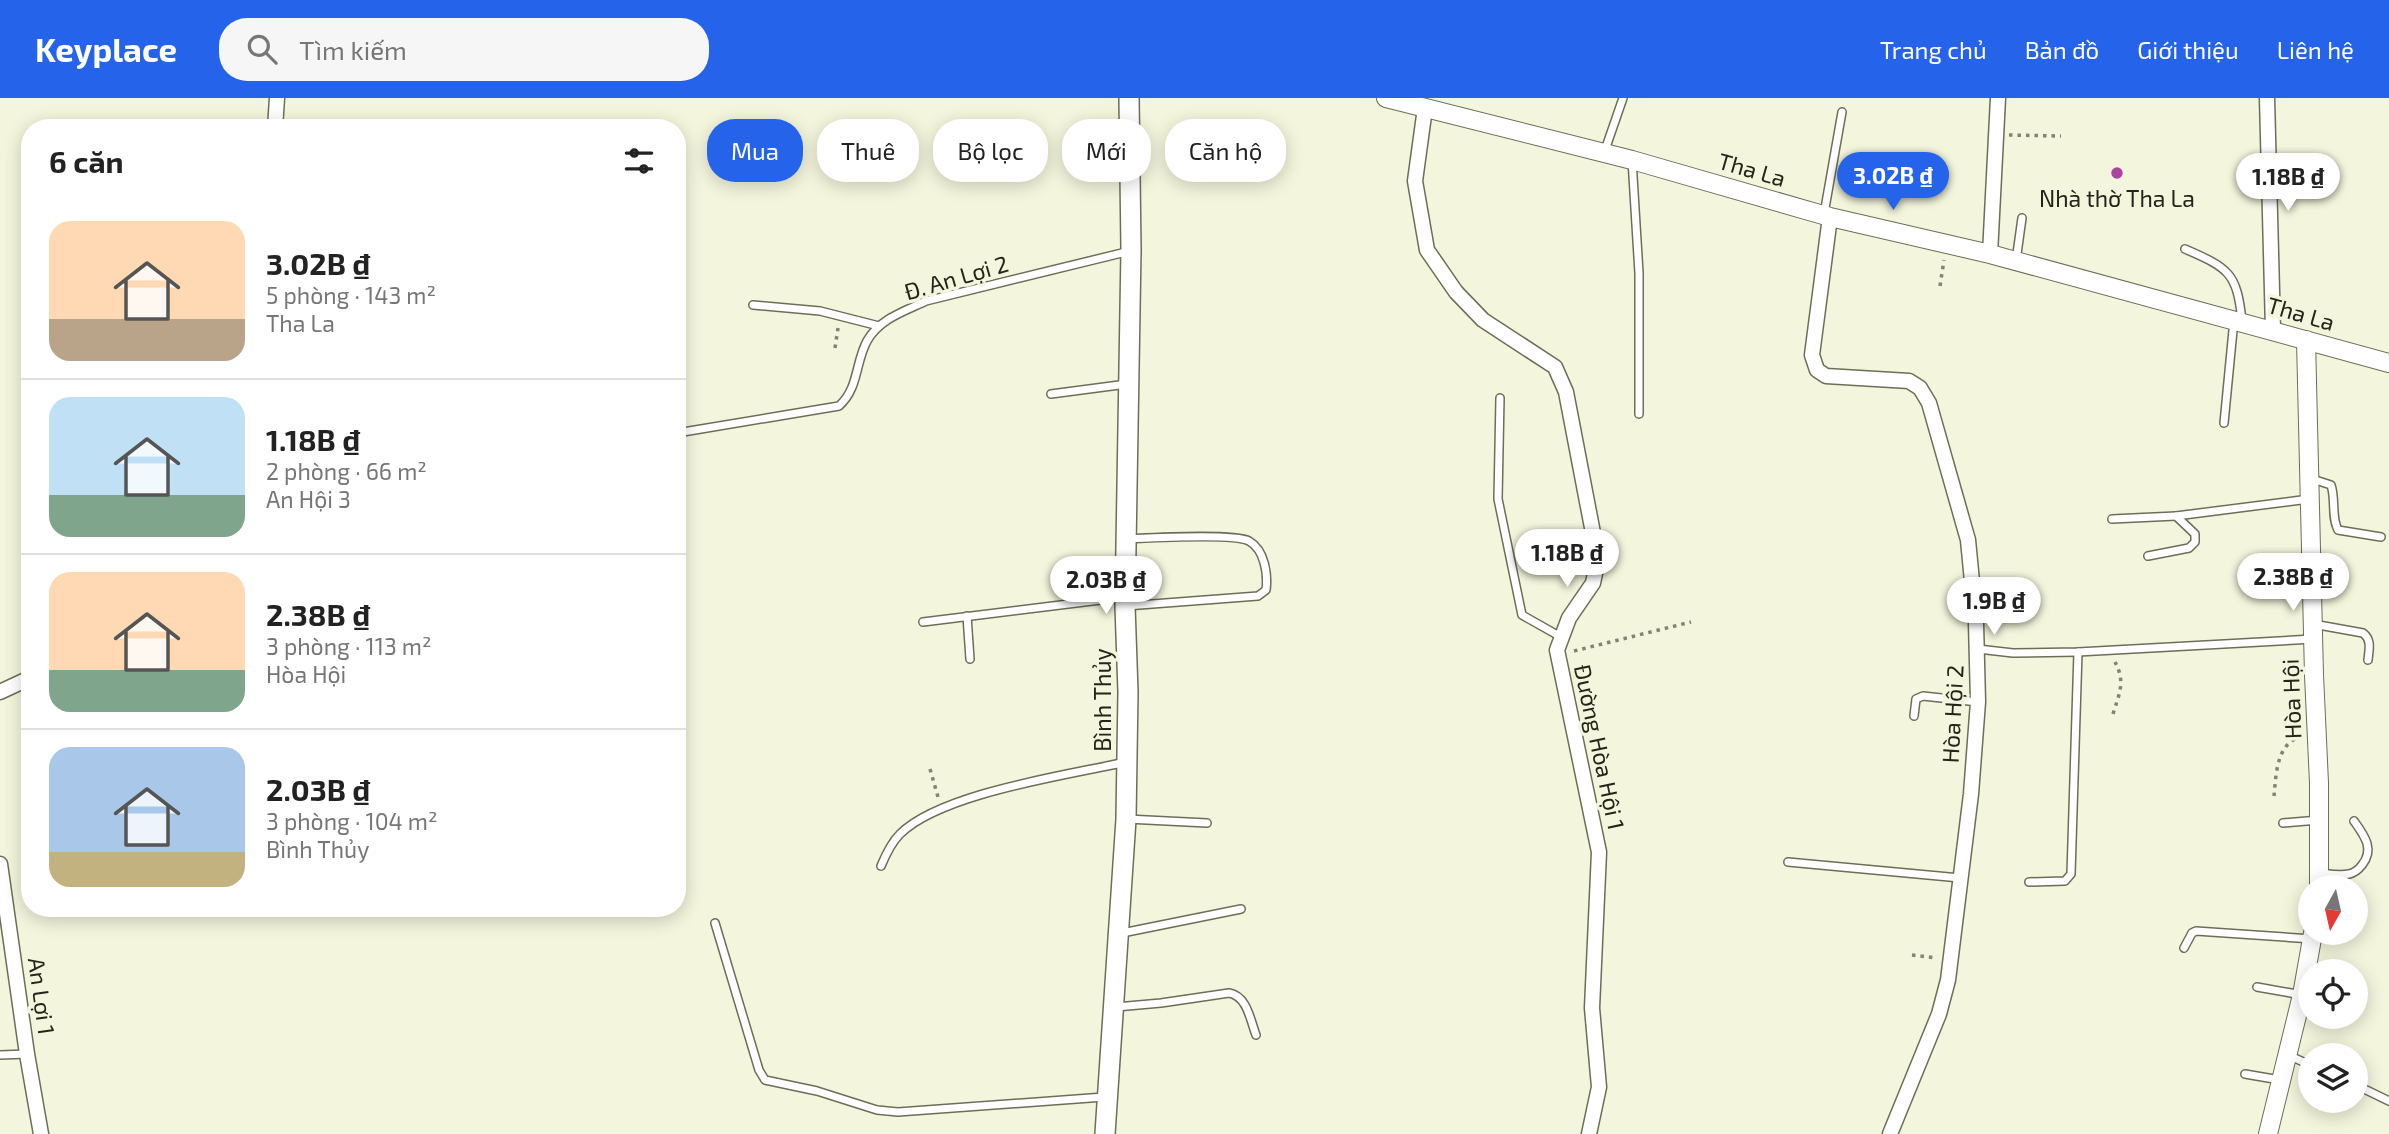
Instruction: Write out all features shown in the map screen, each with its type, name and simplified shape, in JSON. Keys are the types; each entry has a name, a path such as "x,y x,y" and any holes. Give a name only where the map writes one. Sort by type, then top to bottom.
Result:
{"main road":[{"name":"Bình Thủy","path":"1105,1134 1126,819 1126,539 1131,250 1129,98"}],"street":[{"path":"276,119 277,98"},
{"name":"Tha La","path":"1386,98 1632,160 1827,216 1990,254 2389,363"},
{"path":"1990,254 1998,98"},
{"path":"2267,98 2273,330"},
{"name":"Đường Hòa Hội 1","path":"1425,108 1415,181 1427,250 1456,292 1483,320 1555,367 1566,392 1598,559 1593,583 1569,618 1558,655 1599,852 1592,1008 1599,1087 1589,1134"},
{"name":"Hòa Hội 2","path":"1827,216 1812,355 1817,370 1826,376 1909,380 1920,388 1929,403 1968,540 1978,649 1978,702 1971,794 1948,980 1939,1014 1890,1134"},
{"name":"Hòa Hội","path":"2306,340 2320,875"},
{"path":"0,692 21,682"},
{"name":"An Lợi 1","path":"0,864 41,1134"},
{"path":"2268,1134 2298,1011"}],"lane":[{"path":"1604,153 1623,98"},
{"path":"1827,216 1842,112"},
{"path":"1632,160 1639,295 1639,414"},
{"path":"2016,261 2022,218"},
{"path":"2185,249 2219,264 2232,278 2239,293 2238,321 2224,423"},
{"name":"Đ. An Lợi 2","path":"879,326 926,302 1131,250"},
{"path":"686,432 839,406 848,398 867,342 879,326 799,308 753,305"},
{"path":"1051,394 1129,384"},
{"path":"1500,398 1498,499 1522,615 1562,637"},
{"path":"2309,478 2331,485 2338,530 2381,537"},
{"path":"2112,519 2176,516 2310,499"},
{"path":"2148,556 2189,548 2195,542 2195,534 2176,516"},
{"path":"923,622 1126,601 1258,596 1266,590 1268,577 1260,551 1249,541 1230,537 1126,539"},
{"path":"967,616 970,659"},
{"path":"1978,649 2013,653 2078,652 2313,632 2363,633 2370,643 2368,660"},
{"path":"2029,882 2057,883 2065,881 2071,874 2078,652"},
{"path":"1914,716 1916,699 1923,696 1978,702"},
{"path":"881,866 890,846 901,832 942,809 1003,789 1127,762"},
{"path":"1126,819 1207,823"},
{"path":"2283,823 2320,820"},
{"path":"2346,875 2351,874 2366,860 2369,849 2366,837 2354,821"},
{"path":"1788,862 1960,878"},
{"path":"1120,933 1241,909"},
{"path":"715,923 759,1070 765,1080 817,1091 877,1110 898,1112 1108,1097"},
{"path":"2184,948 2192,933 2196,931 2298,935"},
{"path":"2257,987 2298,994"},
{"path":"1115,1007 1238,994 1244,1001 1256,1035"},
{"path":"0,1055 27,1054"},
{"path":"2287,1055 2298,1060"},
{"path":"2245,1074 2281,1080"},
{"path":"2368,1090 2389,1101"}],"path":[{"path":"1996,135 2061,136"},
{"path":"1940,286 1947,244"},
{"path":"835,348 840,316"},
{"path":"1558,655 1691,622"},
{"path":"2104,650 2115,661 2121,674 2113,714"},
{"path":"2274,796 2278,761 2283,750 2293,739 2317,734"},
{"path":"930,769 942,809"},
{"path":"1912,955 1950,959"}],"place":[{"name":"Nhà thờ Tha La","path":"2117,173"}]}
